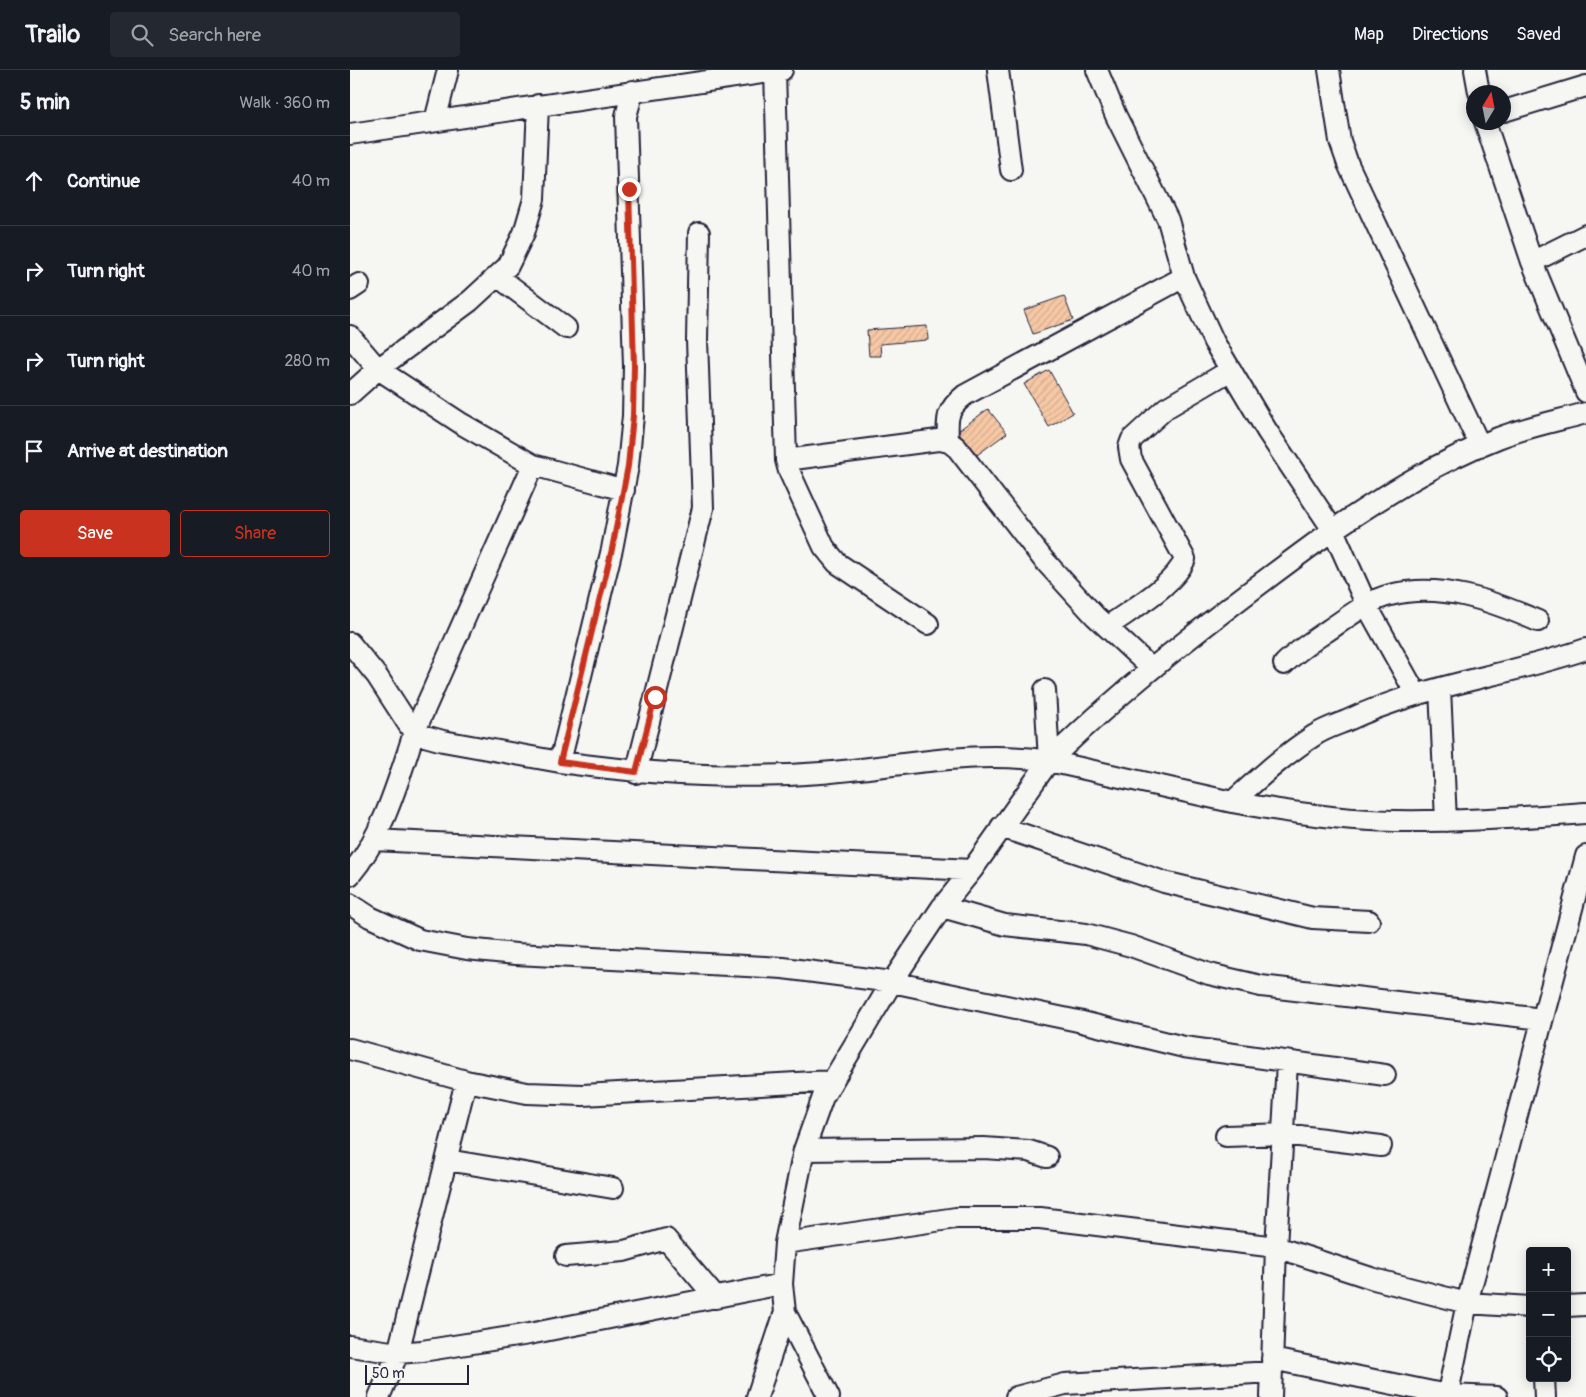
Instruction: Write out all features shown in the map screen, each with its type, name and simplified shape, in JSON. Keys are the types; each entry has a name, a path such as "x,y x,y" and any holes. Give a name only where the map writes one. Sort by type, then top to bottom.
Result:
{"street":[{"path":"435,121 448,70"},
{"path":"350,134 779,70 786,460 789,471 824,547 837,563 928,624"},
{"path":"998,70 1011,170"},
{"path":"1097,70 1116,116 1168,220 1184,277 1214,342 1267,432 1332,530 1367,606 1416,694"},
{"path":"1329,70 1340,141 1348,164 1480,446"},
{"path":"1474,70 1477,85"},
{"path":"1583,70 1586,79"},
{"path":"1511,109 1586,86"},
{"path":"560,762 612,549 628,466 633,408 634,366 626,116 633,91"},
{"path":"350,394 378,369 470,301 508,266 524,233 534,199 538,106"},
{"path":"1488,130 1532,262 1586,392"},
{"path":"636,772 703,508 697,340 699,233"},
{"path":"1532,262 1586,235"},
{"path":"497,276 566,328"},
{"path":"948,441 947,418 953,404 965,395 1184,277"},
{"path":"350,336 378,369 462,424 533,465 624,490"},
{"path":"1107,627 1169,581 1180,570 1185,559 1131,459 1129,447 1132,439 1166,408 1231,370"},
{"path":"829,1397 785,1312 782,1284 785,1243 804,1150 823,1097 892,982 942,907 972,870 1048,761 1151,668 1332,530 1387,494 1442,463 1499,437 1586,413"},
{"path":"786,460 938,440 948,441 957,448 1043,559 1107,627 1151,668"},
{"path":"350,876 374,840 398,783 414,733 533,465"},
{"path":"1284,664 1296,652 1367,606 1389,595 1424,590 1461,594 1502,605 1538,621"},
{"path":"350,643 377,676 414,733 444,741 560,762 636,772 738,777 822,773 902,762 997,757 1026,758 1048,761 1232,802 1292,813 1393,821 1446,821 1586,813"},
{"path":"1232,802 1276,764 1316,734 1370,709 1416,694 1551,661 1586,649"},
{"path":"1440,688 1446,821"},
{"path":"1045,690 1048,761"},
{"path":"1002,827 1164,882 1313,918 1369,920"},
{"path":"374,840 972,870"},
{"path":"1447,1396 1466,1304 1586,856"},
{"path":"350,904 370,918 420,940 467,949 516,954 783,968 892,982 1078,1021 1184,1047 1287,1063 1385,1075"},
{"path":"942,907 1005,925 1086,934 1131,946 1209,974 1261,986 1542,1019"},
{"path":"350,1051 466,1082 527,1093 583,1095 832,1081"},
{"path":"1271,1397 1276,1247 1287,1063"},
{"path":"379,1397 398,1353 466,1082"},
{"path":"1226,1136 1283,1134 1382,1146"},
{"path":"804,1150 984,1148 1029,1151 1047,1157"},
{"path":"447,1160 613,1188"},
{"path":"785,1243 956,1218 1040,1218 1276,1247 1374,1279 1466,1304 1526,1307"},
{"path":"566,1256 624,1251 666,1239 716,1298"},
{"path":"350,1346 398,1353 422,1351 529,1334 782,1284"},
{"path":"1571,1306 1586,1305"},
{"path":"757,1397 785,1312"},
{"path":"1016,1397 1065,1384 1272,1366 1447,1396 1497,1397"},
{"path":"1544,1382 1545,1397"}],"building":[{"path":"1064,296 1073,320 1033,334 1024,310"},
{"path":"927,326 928,340 880,344 881,356 869,356 867,330"},
{"path":"1049,370 1073,413 1049,427 1024,384"},
{"path":"988,409 1007,433 977,455 960,435 959,430"}],"route":[{"path":"629,189 634,366 633,416 628,466 612,549 560,762 636,772 655,697"}]}
